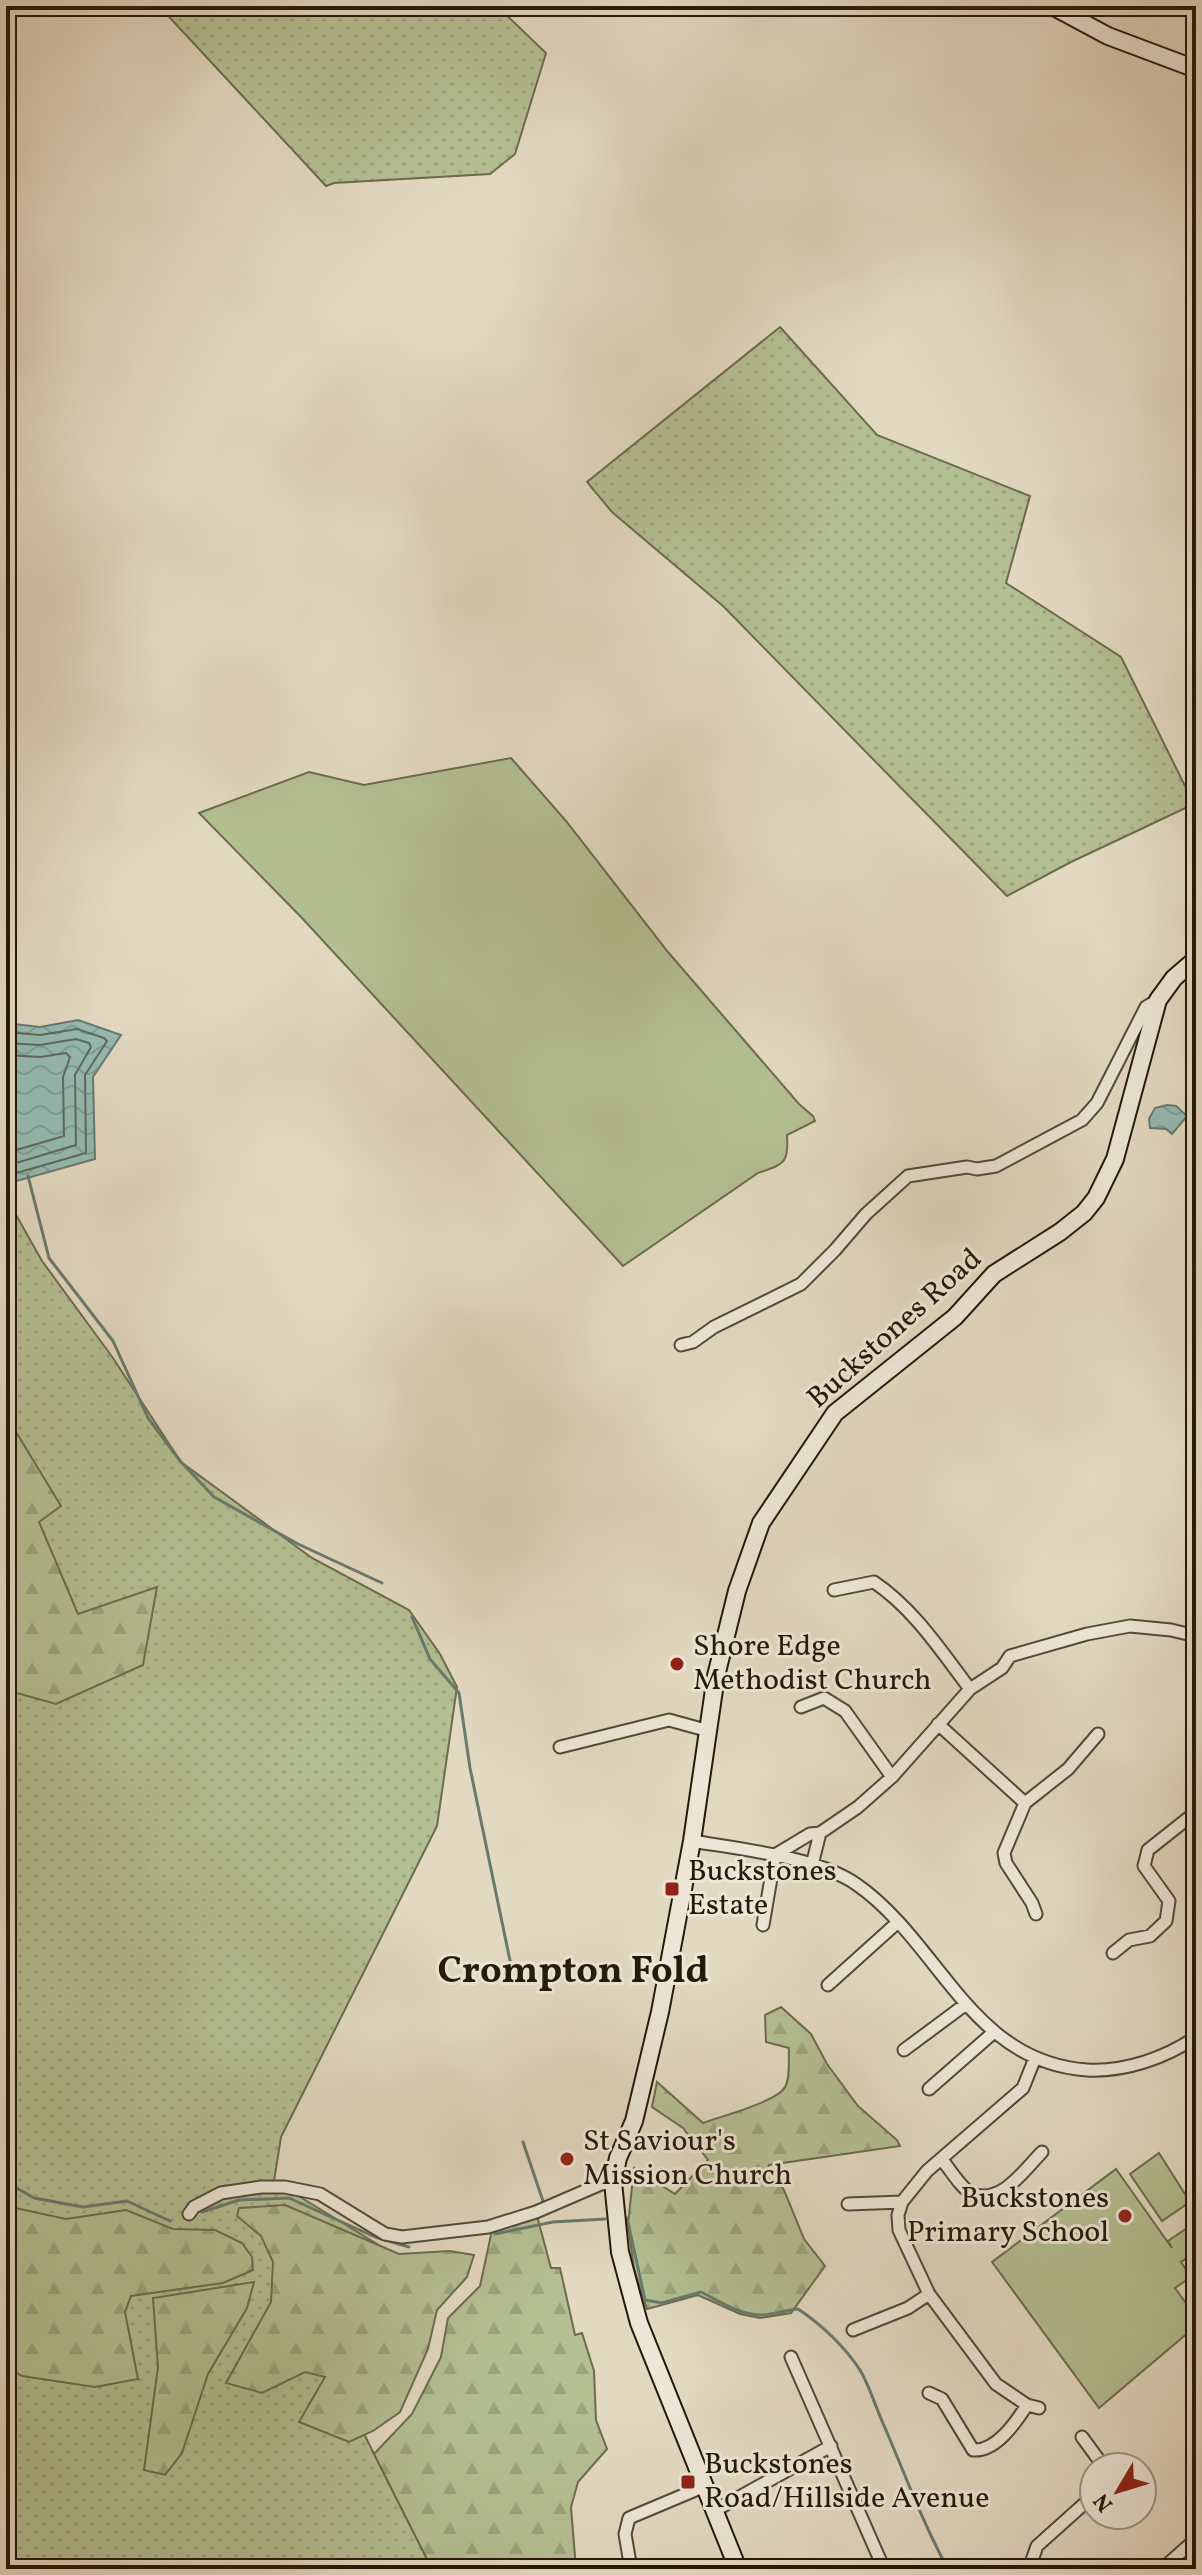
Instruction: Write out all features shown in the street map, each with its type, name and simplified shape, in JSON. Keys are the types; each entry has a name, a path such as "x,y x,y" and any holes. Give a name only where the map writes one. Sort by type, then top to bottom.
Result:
{"main road":[{"path":"1052,6 1108,36 1196,69"},
{"name":"Buckstones Road","path":"738,2569 631,2299 620,2252 613,2182 618,2158 634,2121 660,2012 692,1841 716,1676 731,1614 761,1523 835,1413 955,1317 994,1274 1060,1232 1084,1213 1096,1198 1115,1159 1158,1000 1174,978 1196,959"}],"street":[{"path":"681,1345 693,1342 714,1327 801,1284 866,1214 908,1176 996,1166 1082,1120 1097,1103 1146,1007 1158,1000"},
{"path":"834,1590 874,1582 892,1595 927,1633 970,1689"},
{"path":"763,1925 775,1855 810,1834 820,1833 858,1807 892,1777 970,1689 1002,1668 1010,1656 1087,1634 1130,1626 1196,1636"},
{"path":"801,1707 824,1698 845,1711 892,1777"},
{"path":"560,1747 669,1720 709,1731"},
{"path":"938,1724 1025,1803"},
{"path":"1036,1914 1006,1863 1004,1853 1025,1803 1068,1769 1098,1734"},
{"path":"1113,1953 1129,1940 1150,1936 1166,1921 1169,1901 1144,1866 1148,1850 1196,1812"},
{"path":"812,1865 820,1833"},
{"path":"692,1841 775,1855 812,1865 855,1884 898,1922 966,2004 994,2032 1035,2058 1079,2069 1122,2068 1174,2050 1196,2037"},
{"path":"828,1985 898,1922"},
{"path":"904,2050 966,2004"},
{"path":"929,2089 994,2032"},
{"path":"929,2393 942,2399 973,2450 980,2451 1010,2430 1033,2406 996,2384 929,2294 899,2230 898,2215 902,2202 927,2171 1023,2088 1035,2058"},
{"path":"942,2160 970,2193 985,2195 999,2193 1006,2188 1042,2152"},
{"path":"189,2214 194,2207 221,2193 271,2187 304,2189 320,2194 385,2234 402,2237 488,2227 540,2211 601,2184 613,2182"},
{"path":"848,2204 902,2202"},
{"path":"853,2330 908,2308 929,2294"},
{"path":"791,2357 884,2569"},
{"path":"1082,2437 1092,2451"},
{"path":"716,2510 831,2446"},
{"path":"631,2569 625,2534 629,2518 705,2486"},
{"path":"1029,2569 1037,2546 1078,2509"},
{"path":"1162,2569 1196,2539"}],"green space":[{"path":"159,6 497,6 546,53 515,154 490,174 334,183 326,186"},
{"path":"780,327 877,435 1030,496 1006,583 1121,657 1194,804 1007,896 723,606 612,512 587,482"},
{"path":"511,758 566,821 668,952 815,1121 787,1135 787,1152 783,1162 758,1173 623,1266 302,918 199,813 309,772 364,785"},
{"path":"6,1197 42,1261 113,1358 181,1462 312,1558 409,1610 440,1654 457,1687 437,1826 281,2137 274,2181 382,2247 355,2416 432,2569 6,2569"},
{"path":"16,1432 61,1506 39,1522 78,1614 157,1587 143,1665 56,1704 6,1690 6,1440"},
{"path":"781,2007 811,2034 827,2064 858,2106 900,2146 769,2165 768,2168 784,2190 804,2239 825,2266 791,2313 760,2318 740,2314 698,2295 647,2309 634,2269 628,2224 634,2168 675,2194 708,2160 683,2128 652,2107 657,2082 703,2123 780,2093 789,2073 789,2048 766,2042 765,2015"},
{"path":"1159,2153 1190,2202 1162,2221 1130,2174"},
{"name":"Buckstones Primary School","path":"1116,2169 1172,2248 1168,2241 1196,2222 1196,2252 1181,2262 1191,2277 1175,2288 1196,2317 1196,2326 1099,2408 992,2262"},
{"path":"285,2205 399,2254 450,2251 474,2255 467,2277 437,2310 428,2349 400,2412 373,2431 349,2442 299,2422 325,2377 305,2372 262,2393 226,2383 271,2302 273,2262 261,2236 237,2216 239,2208"},
{"path":"6,2206 66,2219 126,2210 173,2229 215,2230 242,2243 252,2257 253,2270 223,2283 131,2296 125,2312 138,2379 95,2387 22,2376 6,2366"},
{"path":"537,2216 551,2268 560,2268 575,2335 582,2333 594,2371 596,2420 607,2449 578,2482 571,2507 576,2569 432,2569 374,2454 412,2414 441,2357 448,2318 480,2286 492,2230"},
{"path":"254,2282 247,2308 208,2374 182,2453 165,2475 144,2470 158,2367 153,2298"}],"water":[{"path":"78,1020 121,1035 93,1077 95,1159 6,1184 6,1023 40,1027"},
{"path":"1176,1106 1187,1116 1172,1134 1166,1129 1150,1128 1149,1119 1155,1108"}],"waterway":[{"path":"28,1176 49,1258 113,1341 148,1418 181,1462 214,1497 298,1544 382,1583"},
{"path":"412,1617 430,1659 459,1693 470,1768 513,1975"},
{"path":"523,2142 544,2204"},
{"path":"6,2182 34,2198 83,2207 127,2201 170,2221"},
{"path":"202,2212 239,2200 289,2198 375,2237 409,2247"},
{"path":"627,2218 645,2300 662,2303 701,2292 752,2314 798,2309 840,2345 866,2382 921,2515 948,2569"},
{"path":"495,2234 553,2222 605,2219"}],"place":[{"name":"Shore Edge Methodist Church","path":"677,1664"},
{"name":"Buckstones Estate","path":"672,1889"},
{"name":"St Saviour's Mission Church","path":"567,2159"},
{"name":"Buckstones Primary School","path":"1125,2216"},
{"name":"Buckstones Road/Hillside Avenue","path":"688,2482"}],"district":[{"name":"Crompton Fold","path":"573,1972"}]}
